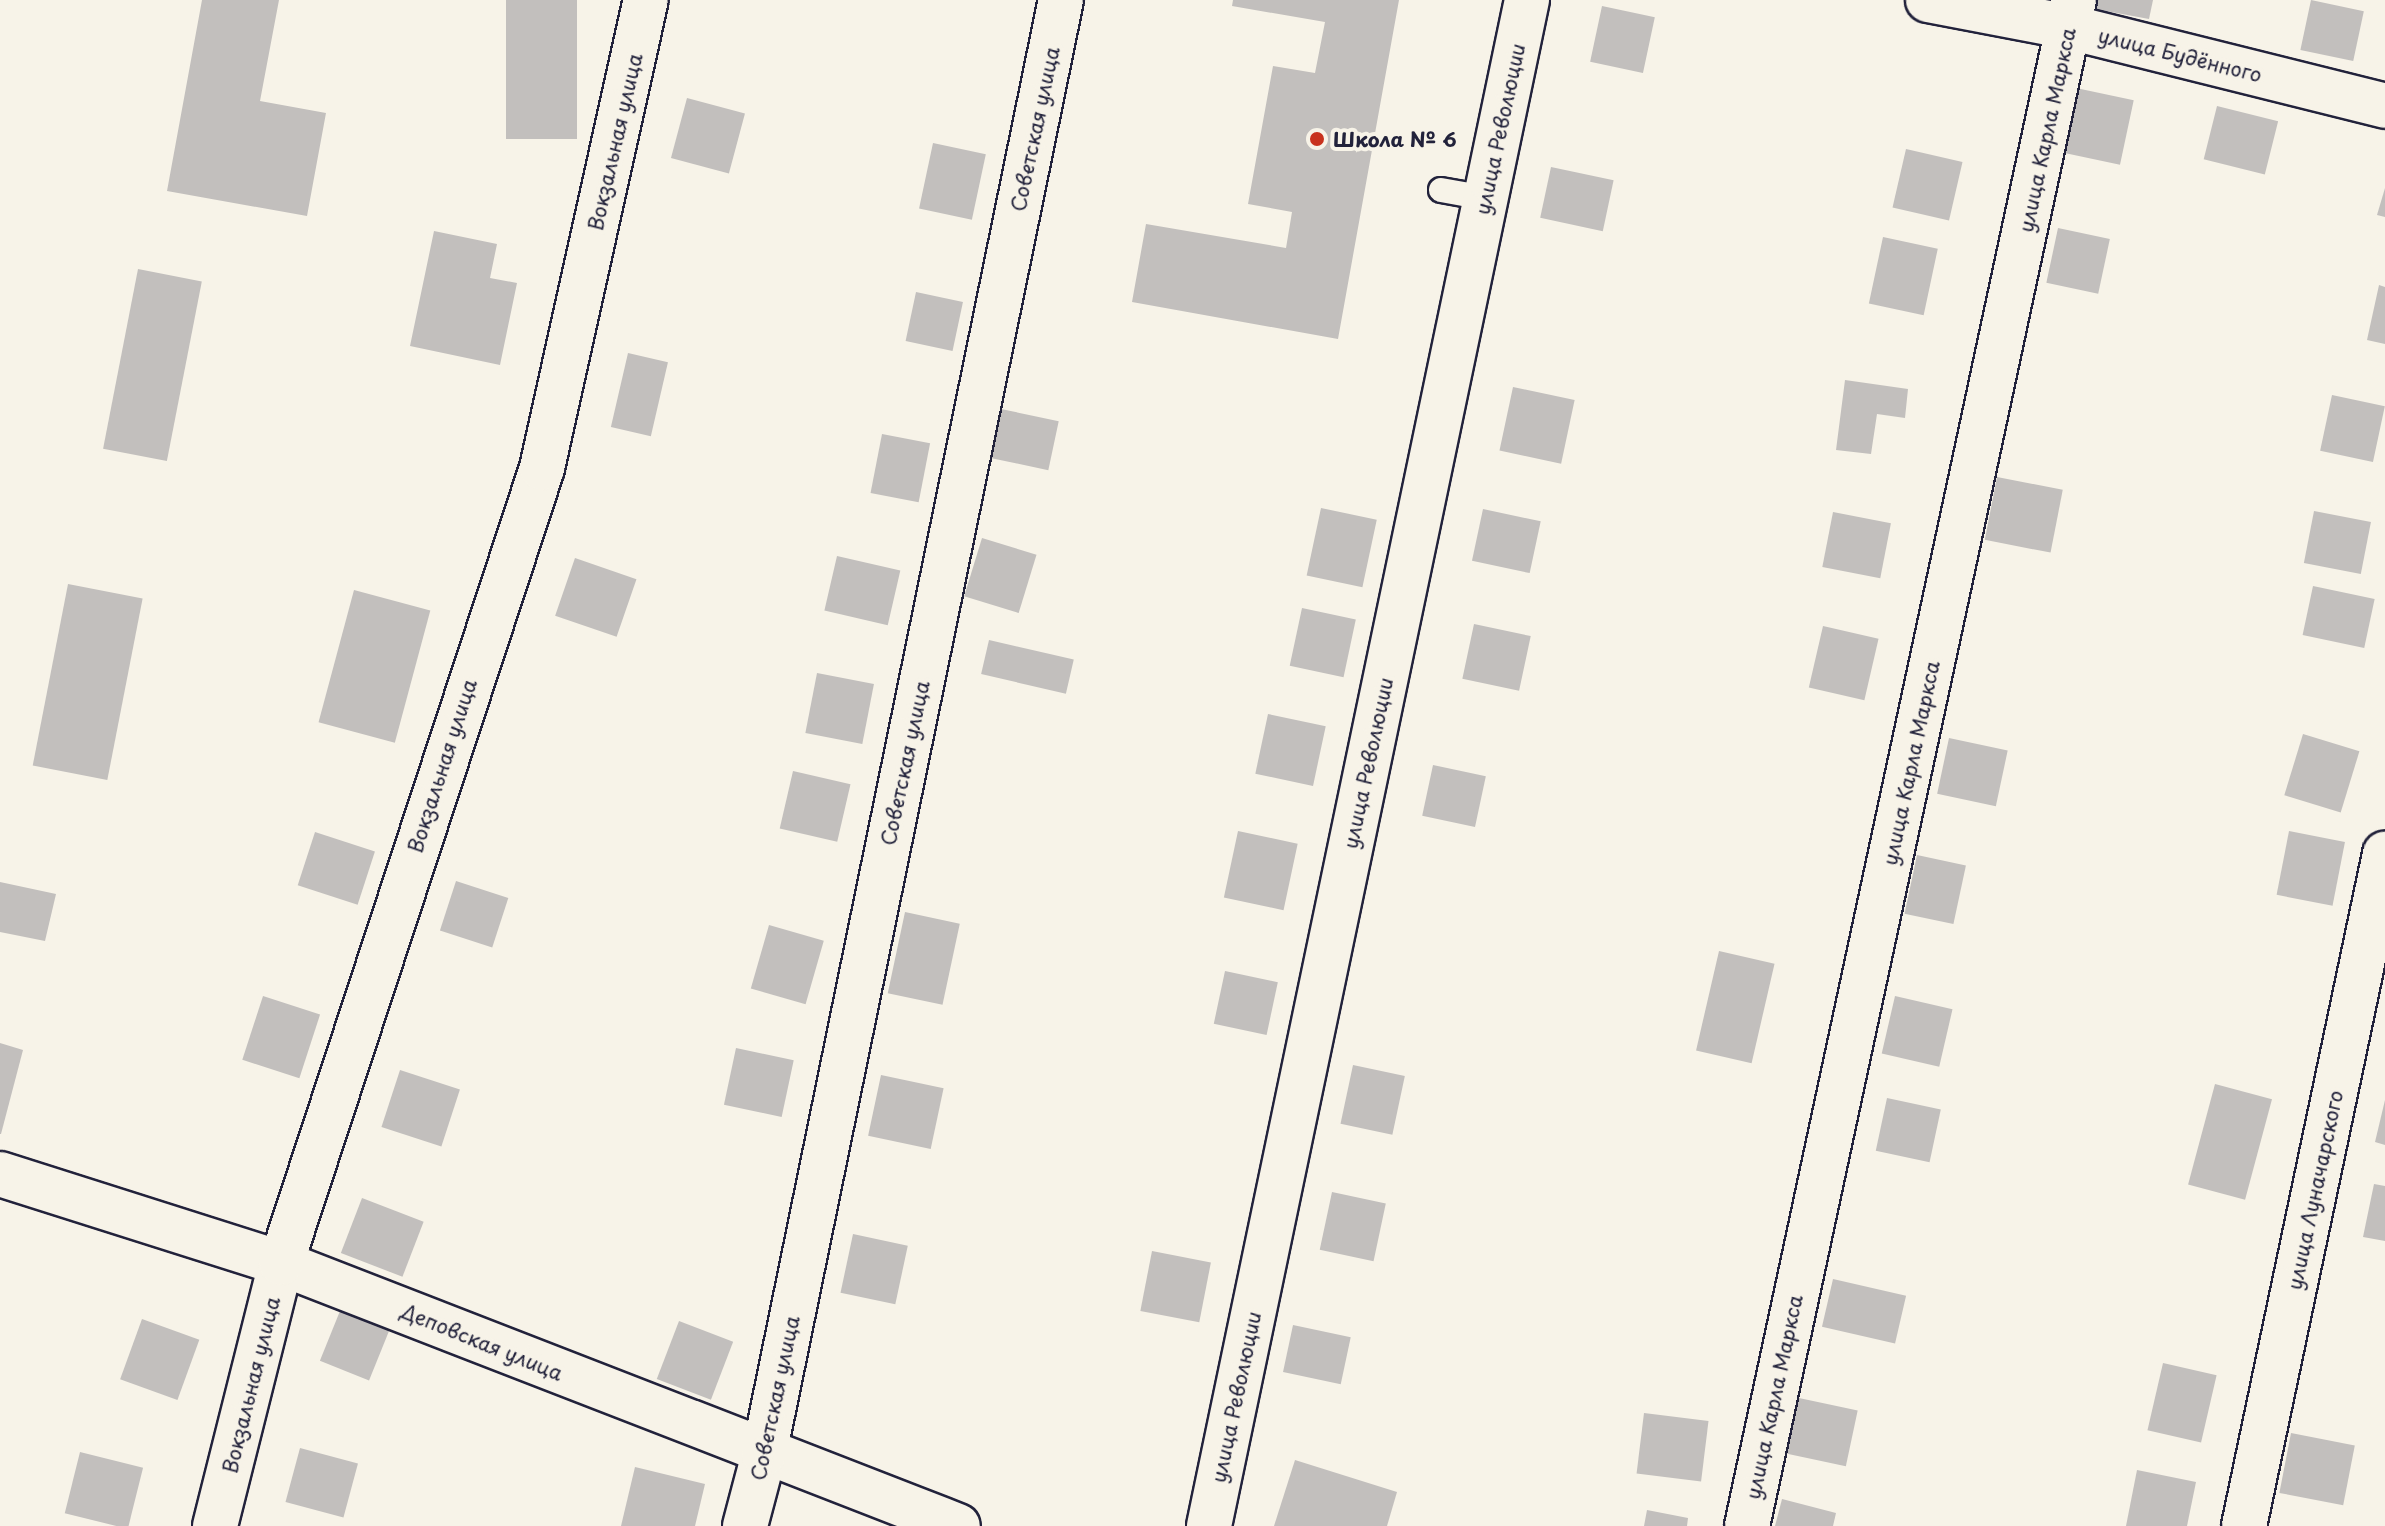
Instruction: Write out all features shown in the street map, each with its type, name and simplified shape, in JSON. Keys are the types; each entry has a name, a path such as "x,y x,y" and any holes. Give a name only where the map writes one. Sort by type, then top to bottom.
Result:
{"street":[{"name":"Вокзальная улица","path":"215,1526 281,1263 542,468 646,0"},
{"name":"Советская улица","path":"745,1526 764,1454 1061,0"},
{"name":"улица Революции","path":"1209,1526 1527,0"},
{"name":"улица Будённого","path":"1928,0 2072,14 2385,106"},
{"name":"улица Карла Маркса","path":"1747,1526 2072,14"},
{"name":"улица Луначарского","path":"2244,1526 2385,854"},
{"name":"Деповская улица","path":"0,1174 281,1263 764,1454 958,1526"}],"lane":[{"path":"1441,190 1486,198"}],"building":[{"path":"202,0 279,0 260,101 326,113 307,216 167,191"},
{"path":"506,0 577,0 577,139 506,139"},
{"name":"Школа № 6","path":"1233,0 1399,0 1338,339 1132,302 1146,224 1286,248 1292,212 1248,204 1273,66 1315,73 1325,22 1232,6"},
{"path":"2097,0 2153,0 2149,19 2095,9"},
{"path":"2311,0 2364,11 2353,61 2300,50"},
{"path":"1602,6 1655,17 1643,73 1590,62"},
{"path":"2076,88 2134,100 2120,165 2062,153"},
{"path":"687,98 745,114 729,173 671,158"},
{"path":"2217,106 2278,121 2265,175 2204,159"},
{"path":"933,143 986,154 972,220 919,209"},
{"path":"1906,149 1963,162 1949,221 1893,207"},
{"path":"1551,167 1614,180 1603,231 1540,218"},
{"path":"2385,188 2385,217 2377,215"},
{"path":"2058,228 2110,239 2098,294 2046,283"},
{"path":"434,231 497,244 490,278 517,283 500,365 410,346"},
{"path":"1883,237 1938,249 1924,315 1869,304"},
{"path":"138,269 202,281 167,461 103,449"},
{"path":"2379,285 2385,287 2385,344 2367,340"},
{"path":"916,292 963,302 953,351 906,341"},
{"path":"628,353 668,362 651,436 611,427"},
{"path":"1845,380 1908,389 1905,418 1877,414 1871,454 1836,450"},
{"path":"1513,387 1575,400 1561,464 1499,451"},
{"path":"2332,395 2385,406 2373,462 2320,451"},
{"path":"1001,409 1059,421 1048,470 991,458"},
{"path":"882,434 930,443 919,502 871,493"},
{"path":"1997,477 2063,490 2051,553 1985,540"},
{"path":"1321,508 1377,520 1362,587 1307,575"},
{"path":"1483,509 1541,521 1530,573 1472,561"},
{"path":"2314,511 2371,522 2361,574 2304,563"},
{"path":"1833,512 1891,523 1880,578 1822,567"},
{"path":"982,538 1037,555 1019,613 964,596"},
{"path":"837,556 900,571 888,625 824,611"},
{"path":"575,558 636,579 617,637 555,616"},
{"path":"68,584 143,599 107,780 33,766"},
{"path":"2313,586 2375,599 2364,648 2303,635"},
{"path":"354,590 430,610 395,743 319,722"},
{"path":"1302,608 1356,619 1344,677 1290,666"},
{"path":"1474,624 1531,636 1519,691 1462,679"},
{"path":"1823,626 1879,639 1864,700 1809,687"},
{"path":"989,640 1074,660 1066,694 981,674"},
{"path":"817,673 874,684 862,744 805,733"},
{"path":"1268,714 1326,726 1313,786 1255,774"},
{"path":"2303,734 2359,751 2341,812 2284,795"},
{"path":"1949,738 2008,750 1996,806 1937,794"},
{"path":"1433,765 1486,776 1475,827 1422,816"},
{"path":"793,771 850,784 837,842 780,828"},
{"path":"1238,831 1298,844 1284,910 1224,898"},
{"path":"2289,831 2345,842 2333,906 2277,895"},
{"path":"315,832 375,851 358,905 298,885"},
{"path":"1917,855 1966,865 1953,924 1905,914"},
{"path":"456,881 508,898 492,947 440,930"},
{"path":"0,882 56,894 45,941 0,932"},
{"path":"905,912 960,924 943,1005 888,993"},
{"path":"769,925 824,941 806,1004 751,988"},
{"path":"1719,951 1775,964 1752,1063 1696,1050"},
{"path":"1225,971 1278,982 1267,1035 1214,1024"},
{"path":"263,996 320,1015 299,1078 242,1060"},
{"path":"1895,996 1952,1009 1939,1067 1882,1053"},
{"path":"0,1043 23,1050 1,1134 0,1134"},
{"path":"736,1048 794,1060 782,1117 724,1105"},
{"path":"1353,1065 1405,1076 1392,1135 1341,1124"},
{"path":"400,1070 460,1089 441,1147 381,1127"},
{"path":"881,1075 944,1088 931,1149 868,1136"},
{"path":"2215,1084 2272,1099 2245,1200 2188,1184"},
{"path":"1887,1098 1941,1109 1930,1162 1876,1151"},
{"path":"2385,1100 2385,1145 2375,1142"},
{"path":"2374,1184 2385,1186 2385,1241 2363,1237"},
{"path":"1332,1192 1386,1203 1374,1261 1320,1250"},
{"path":"362,1198 424,1222 402,1277 341,1253"},
{"path":"853,1234 908,1246 895,1304 841,1293"},
{"path":"1152,1251 1211,1262 1199,1322 1140,1311"},
{"path":"1833,1279 1906,1296 1895,1344 1822,1327"},
{"path":"342,1306 391,1326 369,1381 320,1361"},
{"path":"142,1319 199,1340 177,1400 120,1379"},
{"path":"679,1321 733,1342 711,1400 657,1379"},
{"path":"1293,1325 1351,1337 1341,1384 1283,1372"},
{"path":"2163,1363 2217,1375 2201,1443 2147,1430"},
{"path":"1799,1398 1858,1410 1846,1466 1787,1454"},
{"path":"1644,1413 1709,1421 1701,1481 1637,1474"},
{"path":"2291,1433 2355,1445 2343,1505 2279,1493"},
{"path":"300,1448 358,1464 343,1518 286,1502"},
{"path":"80,1452 143,1468 129,1526 116,1526 65,1513"},
{"path":"1295,1460 1397,1492 1387,1526 1274,1526"},
{"path":"635,1467 705,1484 695,1526 621,1526"},
{"path":"2137,1470 2196,1482 2187,1526 2126,1526"},
{"path":"1782,1499 1836,1513 1833,1526 1775,1526"},
{"path":"1647,1510 1688,1518 1687,1526 1644,1526"}],"place":[{"name":"Школа № 6","path":"1317,139"}]}
